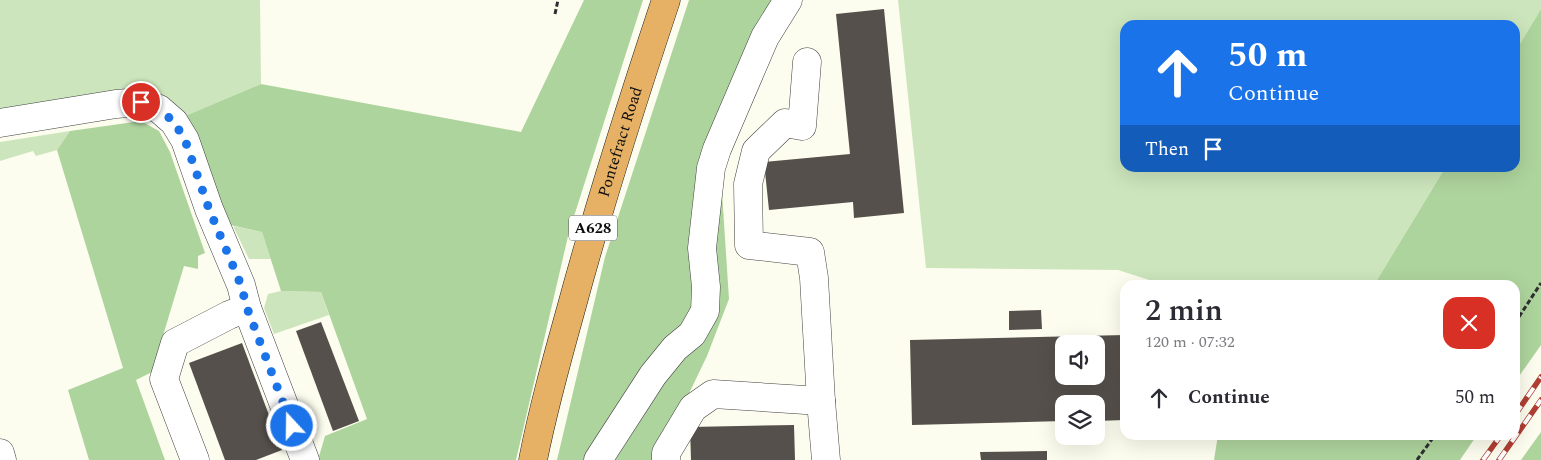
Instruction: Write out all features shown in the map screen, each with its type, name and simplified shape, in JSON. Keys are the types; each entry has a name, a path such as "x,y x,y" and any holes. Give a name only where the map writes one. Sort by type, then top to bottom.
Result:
{"highway":[{"name":"Pontefract Road","path":"533,460 560,346 589,242 621,134 666,0"}],"street":[{"path":"598,460 652,375 674,348 692,334 705,311 706,287 702,248 711,168 717,149 765,37 788,0"},
{"path":"807,62 802,126 785,123 756,151 748,184 749,244 810,252 814,278 826,460"},
{"path":"0,124 116,104 141,102 159,109 174,122 185,140 209,209 244,296 305,460"},
{"path":"195,460 164,379 175,342 229,315 244,296"},
{"path":"666,460 666,453 693,408 713,394 821,401"},
{"path":"0,453 2,460"}],"path":[{"path":"555,14 558,0"},
{"path":"1520,315 1541,283"},
{"path":"1417,460 1431,440"}],"green space":[{"path":"0,0 260,0 261,84 185,116 141,88 0,115"},
{"path":"584,0 643,0 569,232 516,460 318,460 325,436 367,419 321,292 281,291 262,232 226,224 185,116 261,84 521,132"},
{"path":"689,0 794,0 721,177 729,299 707,356 657,460 557,460 605,257"},
{"path":"898,0 1541,0 1541,9 1520,44 1520,20 1120,20 1120,172 1443,172 1377,280 1149,280 1118,270 926,268"},
{"path":"1541,9 1541,345 1520,375 1520,280 1377,280 1443,172 1520,172 1520,44"},
{"path":"141,121 159,131 170,152 205,253 198,256 198,269 184,266 152,372 136,380 165,460 89,460 68,390 123,368 57,150 70,131"},
{"path":"70,131 57,150 36,156 33,151 0,161 0,142"},
{"path":"233,226 262,232 271,259 249,259"},
{"path":"281,291 321,292 329,315 274,334 264,308 268,294"},
{"path":"1541,432 1541,460 1521,460"},
{"path":"1217,440 1474,440 1460,460 1214,460"}],"building":[{"path":"884,9 904,213 854,218 853,202 769,210 764,162 850,154 836,14"},
{"path":"1041,310 1042,329 1009,330 1009,311"},
{"path":"321,322 359,421 333,431 296,331"},
{"path":"1105,335 1120,335 1120,420 1105,421 1105,395 1055,395 1055,421 912,425 910,340 1055,337 1055,385 1105,385"},
{"path":"242,343 282,450 256,460 225,460 189,363"},
{"path":"794,425 795,460 691,460 690,427"},
{"path":"1047,451 1047,460 981,460 980,452"}],"railway":[{"path":"1520,408 1541,377"},
{"path":"1520,430 1541,400"},
{"path":"1483,460 1497,440"},
{"path":"1499,460 1513,440"}],"route":[{"path":"141,102 159,109 174,122 185,140 209,209 241,285 247,308 292,426"}]}
